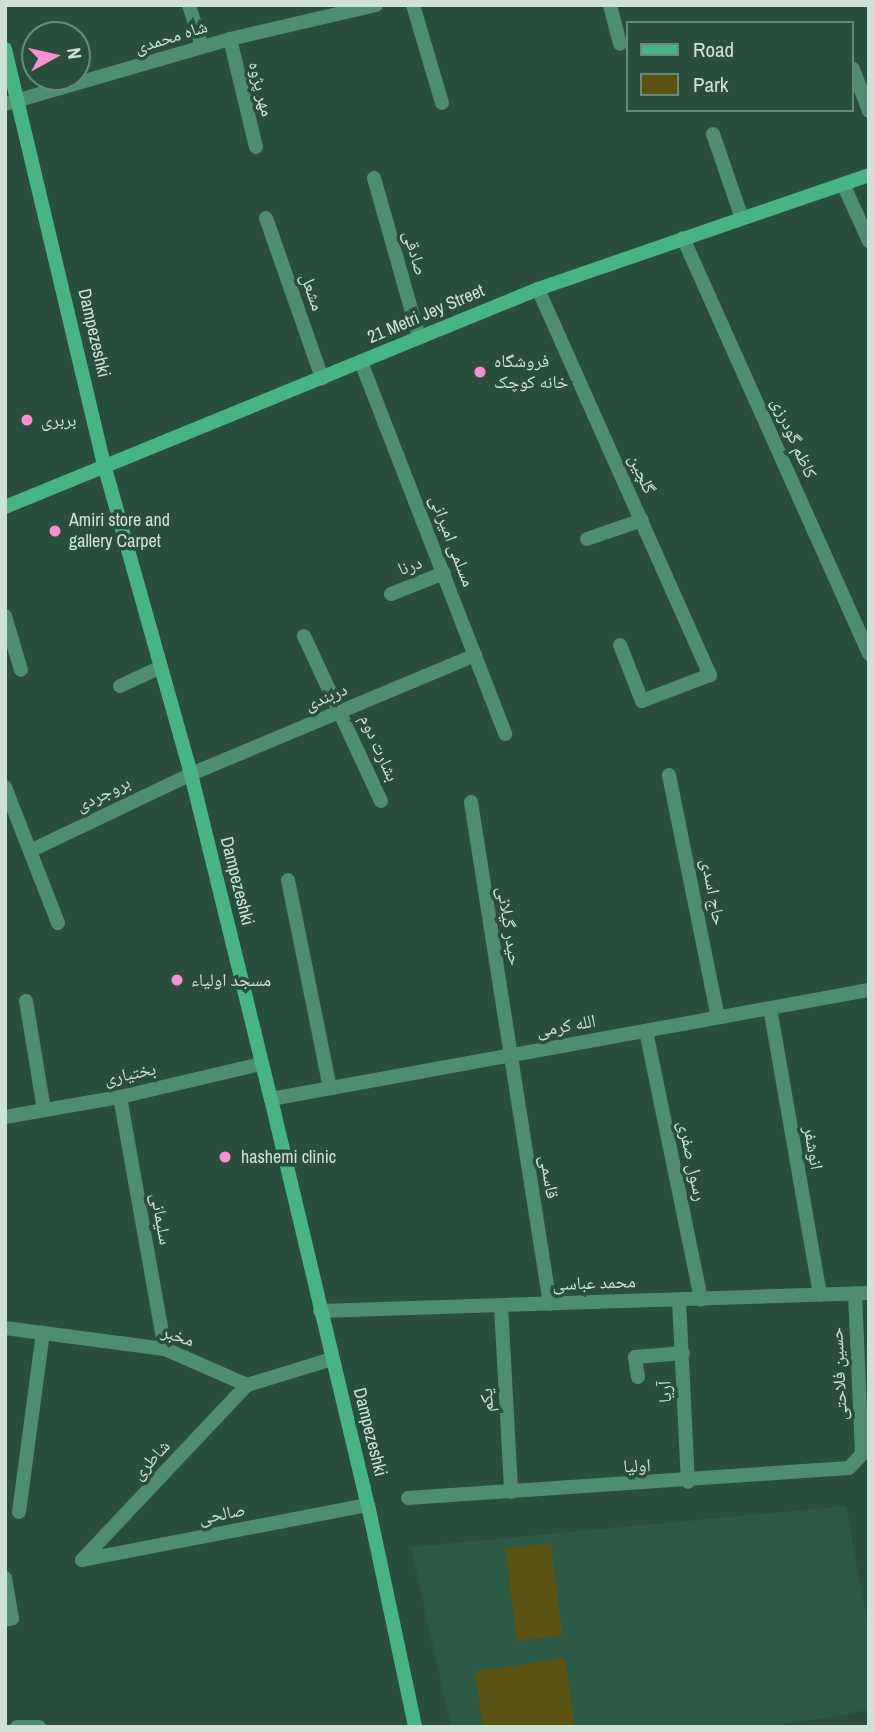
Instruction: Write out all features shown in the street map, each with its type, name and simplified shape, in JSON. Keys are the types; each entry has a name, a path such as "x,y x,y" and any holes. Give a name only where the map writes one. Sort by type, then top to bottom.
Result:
{"main road":[{"name":"Dampezeshki","path":"5,49 13,103 106,468 191,774 271,1099 368,1505 415,1727"},
{"name":"21 Metri Jey Street","path":"5,507 106,468 538,289 869,175"}],"street":[{"path":"189,5 202,47"},
{"name":"شاه محمدی","path":"13,103 230,39 376,5"},
{"path":"414,5 442,103"},
{"path":"610,5 620,44"},
{"name":"مهر پژوه","path":"230,39 256,147"},
{"path":"853,69 869,111"},
{"path":"5,117 13,103"},
{"path":"713,134 742,218"},
{"name":"صادقی","path":"374,178 419,337"},
{"path":"843,184 869,241"},
{"name":"مشعل","path":"266,218 322,378"},
{"name":"کاظم گودرزی","path":"683,238 869,654"},
{"name":"گلچین","path":"538,289 710,675 642,701 620,645"},
{"name":"مسلمی امیرانی","path":"361,362 505,734"},
{"path":"587,539 642,520"},
{"name":"درنا","path":"391,594 444,573"},
{"path":"5,616 21,670"},
{"name":"بشارت دوم","path":"304,636 381,801"},
{"name":"دربندی","path":"191,774 475,655"},
{"path":"120,686 161,667"},
{"name":"بروجردی","path":"32,850 191,774"},
{"name":"حاج اسدی","path":"669,775 718,1017"},
{"path":"5,787 32,850 58,923"},
{"name":"حیدر گیلانی","path":"471,802 509,1056"},
{"path":"288,880 330,1088"},
{"name":"الله کرمی","path":"271,1099 869,990"},
{"path":"26,1002 44,1110"},
{"name":"انوشفر","path":"769,1008 820,1295"},
{"name":"رسول صفری","path":"646,1031 701,1299"},
{"name":"قاسمی","path":"509,1056 550,1304"},
{"name":"بختیاری","path":"5,1117 120,1097 261,1064"},
{"name":"سلیمانی","path":"120,1097 165,1349"},
{"name":"محمد عباسی","path":"320,1311 862,1293"},
{"name":"حسین فلاحتی","path":"862,1293 862,1454"},
{"name":"آریا","path":"679,1300 688,1482"},
{"name":"یکم","path":"501,1305 511,1492"},
{"name":"مخبر","path":"5,1328 165,1349 247,1385"},
{"path":"19,1512 43,1333"},
{"path":"638,1377 635,1357 683,1353"},
{"path":"247,1385 332,1359"},
{"name":"شاطری","path":"82,1560 247,1385"},
{"name":"اولیا","path":"408,1498 838,1471 858,1462 862,1454"},
{"name":"صالحی","path":"82,1560 368,1505"},
{"path":"5,1578 8,1619"},
{"path":"17,1727 38,1725"}],"shaded area":[{"path":"846,1506 869,1633 869,1710 769,1727 451,1727 411,1547"}],"green space":[{"path":"551,1543 562,1635 517,1641 505,1549"},
{"path":"565,1658 575,1727 483,1727 475,1672"}],"place":[{"name":"فروشگاه خانه کوچک","path":"480,372"},
{"name":"بربری","path":"27,420"},
{"name":"Amiri store and gallery Carpet","path":"55,531"},
{"name":"مسجد اولیاء","path":"177,980"},
{"name":"hashemi clinic","path":"225,1157"}]}
